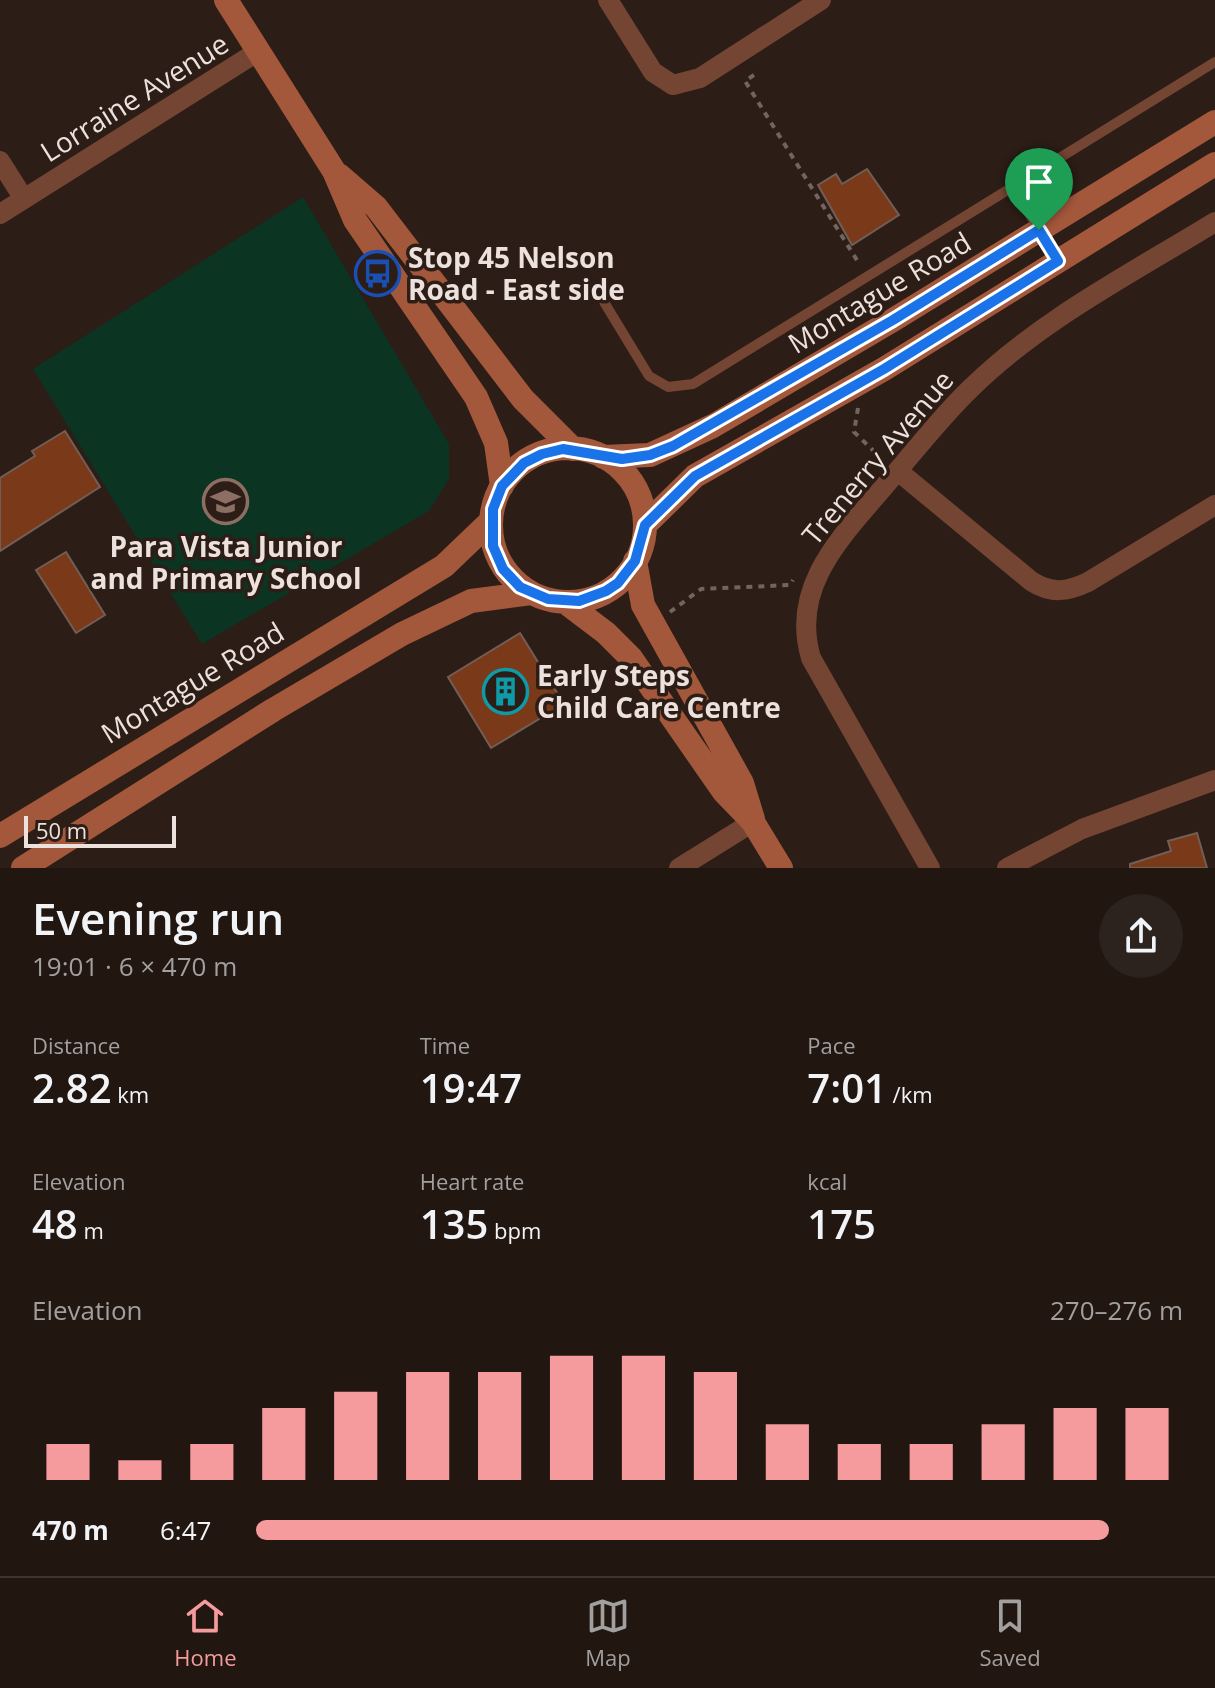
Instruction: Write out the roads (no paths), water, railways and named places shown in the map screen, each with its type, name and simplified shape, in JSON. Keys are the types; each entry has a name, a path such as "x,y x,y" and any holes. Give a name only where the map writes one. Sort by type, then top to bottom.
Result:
{"main road":[{"path":"226,0 334,171 355,220 476,397 496,443 502,486"},
{"name":"Montague Road","path":"603,457 650,455 713,426 1215,122"},
{"path":"645,525 695,476 884,369 1215,164"},
{"path":"334,171 376,207 523,399 573,449"},
{"path":"565,602 593,597 618,583 635,561 645,525 636,489 618,468 603,457 573,449 552,451 533,458 515,470 502,486 491,521 493,546 503,569 520,587 531,593 565,602 606,633 631,658 724,792 753,822 781,868"},
{"name":"Montague Road","path":"0,836 444,566 491,521"},
{"path":"635,561 643,605 742,783 753,822"},
{"path":"23,868 273,710 402,634 471,601 531,593"}],"street":[{"path":"608,0 653,72 673,85 700,78 821,0"},
{"name":"Lorraine Avenue","path":"0,214 257,52"},
{"path":"0,161 24,199"},
{"name":"Trenerry Avenue","path":"930,868 830,696 807,644 807,604 822,563 970,388 1071,310 1215,222"},
{"path":"898,471 1031,581 1053,591 1075,588 1088,582 1215,505"},
{"path":"1007,868 1082,829 1215,780"},
{"path":"679,868 753,822"}],"lane":[{"path":"604,302 649,376 668,387 693,384 1215,62"},
{"path":"1014,188 1058,261"}],"place":[{"name":"Stop 45 Nelson Road - East side","path":"377,273"},
{"name":"Para Vista Junior and Primary School","path":"226,502"},
{"name":"Early Steps Child Care Centre","path":"506,691"}]}
